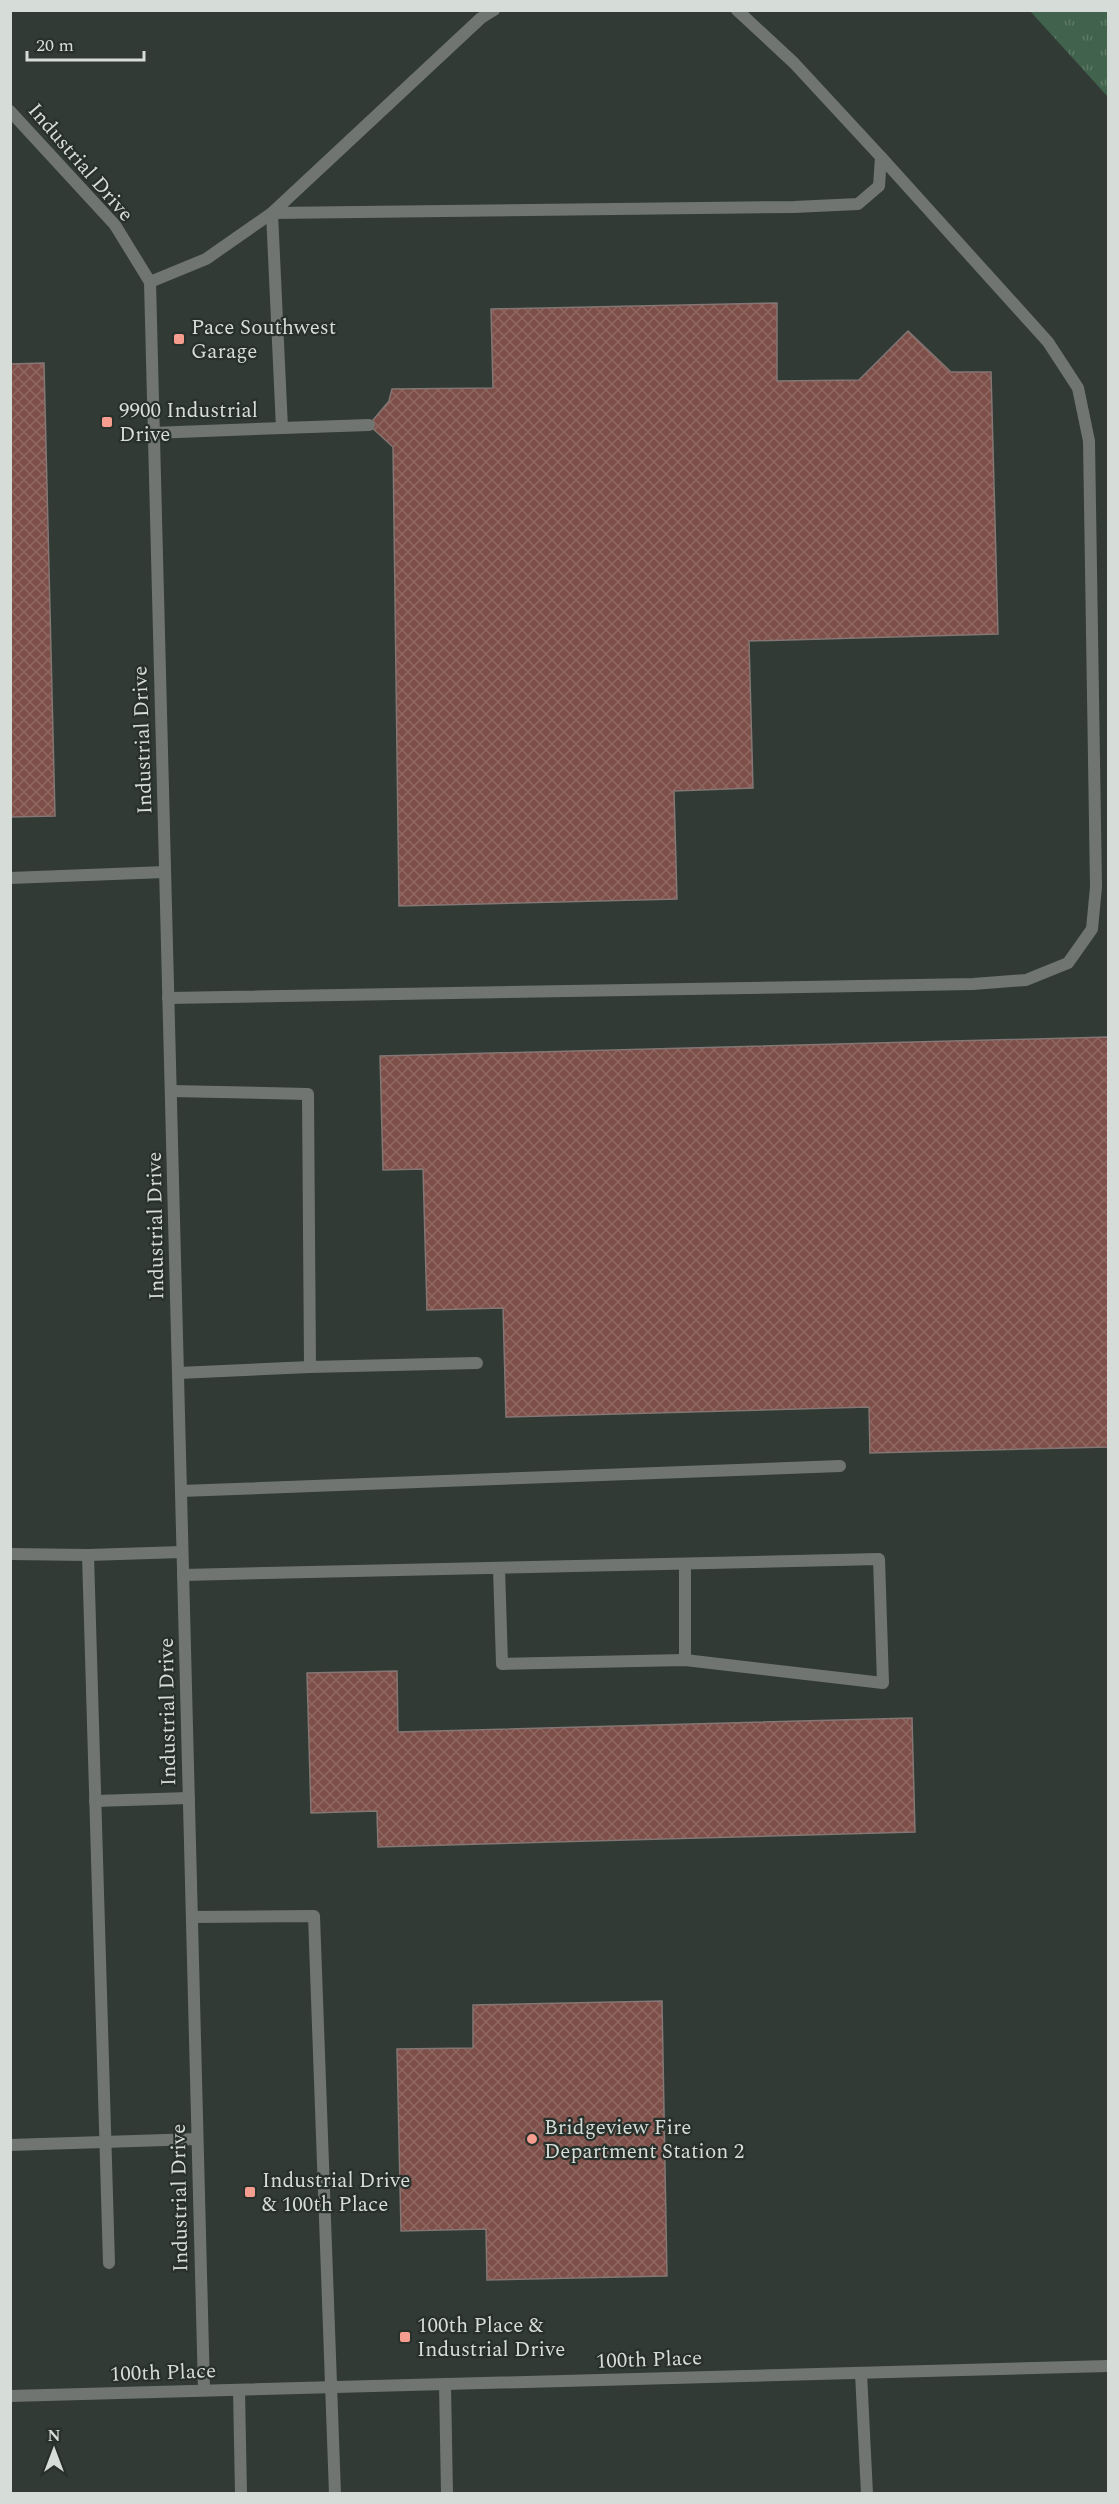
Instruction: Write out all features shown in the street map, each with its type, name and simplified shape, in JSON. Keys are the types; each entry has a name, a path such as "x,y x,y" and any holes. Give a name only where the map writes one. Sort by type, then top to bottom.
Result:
{"street":[{"path":"150,282 206,259 272,213 482,18 494,10"},
{"path":"168,998 973,984 1026,980 1068,963 1092,928 1096,887 1089,441 1078,388 1048,342 794,63 737,10"},
{"name":"Industrial Drive","path":"12,115 115,225 150,282 152,433 204,2390"},
{"path":"272,213 840,206 858,204 879,186 882,158"},
{"path":"272,213 282,428"},
{"path":"152,433 369,425"},
{"path":"10,878 165,872"},
{"path":"171,1091 308,1094 310,1367"},
{"path":"178,1374 310,1367 477,1363"},
{"path":"181,1491 840,1466"},
{"path":"10,1554 88,1555 182,1552"},
{"path":"88,1555 109,2264"},
{"path":"183,1575 879,1559 883,1683 685,1660 502,1664 499,1568"},
{"path":"685,1564 685,1660"},
{"path":"95,1801 189,1798"},
{"path":"192,1917 315,1916 335,2493"},
{"path":"10,2145 106,2140 198,2139"},
{"name":"100th Place","path":"10,2396 1108,2366"},
{"path":"861,2373 867,2493"},
{"path":"445,2384 447,2493"},
{"path":"239,2390 241,2493"}],"green space":[{"path":"1030,11 1108,11 1108,97"}],"building":[{"path":"777,303 777,381 859,380 908,331 951,372 991,372 998,634 749,641 753,788 674,791 677,899 399,906 393,447 369,425 389,401 392,389 493,388 491,309"},
{"path":"44,363 55,816 10,817 10,364"},
{"path":"1108,1037 1108,1447 870,1453 869,1407 506,1417 503,1308 427,1310 423,1169 383,1170 380,1056"},
{"path":"397,1671 398,1732 912,1718 915,1832 378,1847 377,1811 311,1813 307,1673"},
{"name":"Bridgeview Fire Department Station 2","path":"662,2001 667,2276 487,2280 486,2229 401,2231 397,2049 473,2048 473,2005"}],"place":[{"name":"Pace Southwest Garage","path":"179,339"},
{"name":"9900 Industrial Drive","path":"107,422"},
{"name":"Bridgeview Fire Department Station 2","path":"532,2139"},
{"name":"Industrial Drive & 100th Place","path":"250,2192"},
{"name":"100th Place & Industrial Drive","path":"405,2337"}]}
